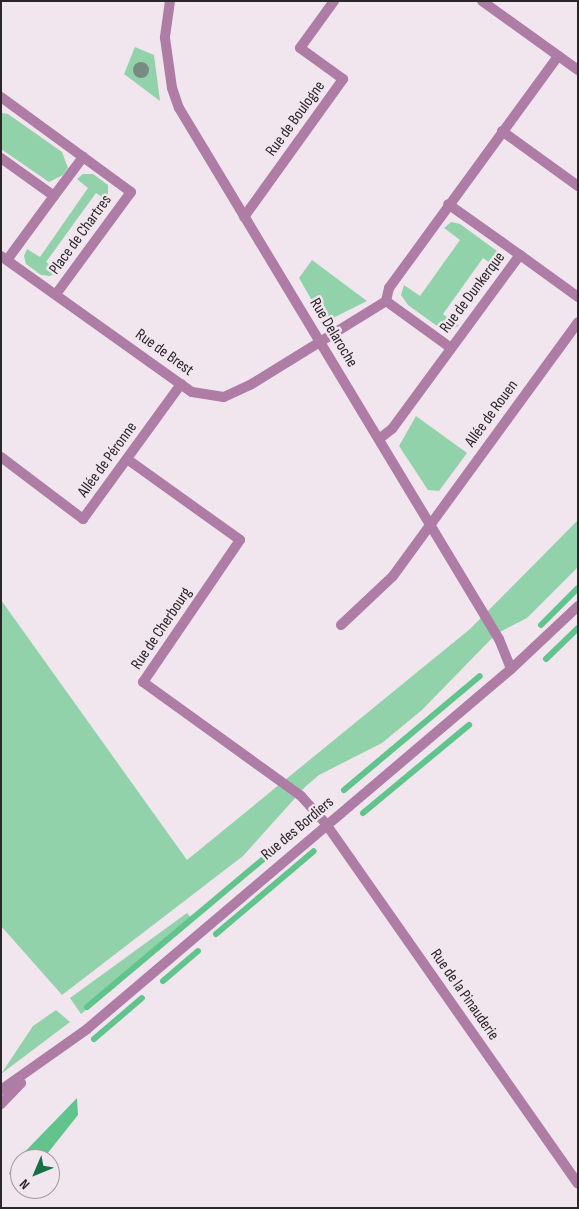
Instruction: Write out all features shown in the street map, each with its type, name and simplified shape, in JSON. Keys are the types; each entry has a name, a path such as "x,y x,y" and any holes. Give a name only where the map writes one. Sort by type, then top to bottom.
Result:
{"street":[{"name":"Rue Delaroche","path":"170,1 166,38 174,94 193,134 321,341 430,524 498,639 511,669"},
{"name":"Rue de Boulogne","path":"244,217 343,79 300,48 334,1"},
{"path":"482,1 578,70"},
{"path":"321,341 386,301 389,288 448,204 558,56"},
{"name":"Place de Chartres","path":"1,97 130,192 56,294"},
{"path":"502,131 578,186"},
{"path":"1,158 54,196"},
{"path":"4,258 83,158"},
{"name":"Rue de Dunkerque","path":"379,439 392,429 520,255 448,204"},
{"path":"520,255 578,296"},
{"name":"Rue de Brest","path":"4,258 192,392 224,398 250,385 321,341"},
{"name":"Rue de Dunkerque","path":"386,301 451,348"},
{"name":"Allée de Rouen","path":"341,626 393,576 578,322"},
{"name":"Allée de Péronne","path":"1,458 83,519 181,384"},
{"name":"Rue de Cherbourg","path":"127,459 240,540 143,682 301,796 326,824"},
{"name":"Rue des Bordiers","path":"1,1090 34,1070 86,1029 511,669 578,606"},
{"name":"Rue de la Pinauderie","path":"326,824 578,1184"},
{"name":"Rue des Bordiers","path":"1,1104 34,1070"}],"shaded area":[{"path":"135,47 154,55 160,101 124,74"},
{"path":"1,113 8,114 62,152 68,168 63,175 49,182 1,149"},
{"path":"83,174 93,174 108,185 108,201 96,193 46,262 58,271 50,276 41,275 26,264 24,256 27,249 40,257 88,188 77,179"},
{"path":"451,222 460,224 497,251 501,259 499,269 483,258 443,314 459,326 444,331 408,305 401,295 404,285 420,296 460,240 444,228"},
{"path":"312,260 367,301 335,317 326,317 318,311 299,278"},
{"path":"416,416 467,453 439,491 428,490 399,446"},
{"path":"578,520 578,567 527,618 496,634 422,710 382,743 319,775 305,787 243,856 62,995 1,926 1,600 187,860 470,629"},
{"path":"187,913 193,920 81,1014 70,998"},
{"path":"56,1010 70,1022 1,1074 33,1026"},
{"path":"77,1098 78,1115 51,1149 28,1149"}],"waterway":[{"path":"541,625 578,588"},
{"path":"546,659 578,628"},
{"path":"344,790 480,676"},
{"path":"363,813 469,725"},
{"path":"87,1007 292,835"},
{"path":"216,934 314,851"},
{"path":"163,981 198,951"},
{"path":"94,1039 142,998"}]}
